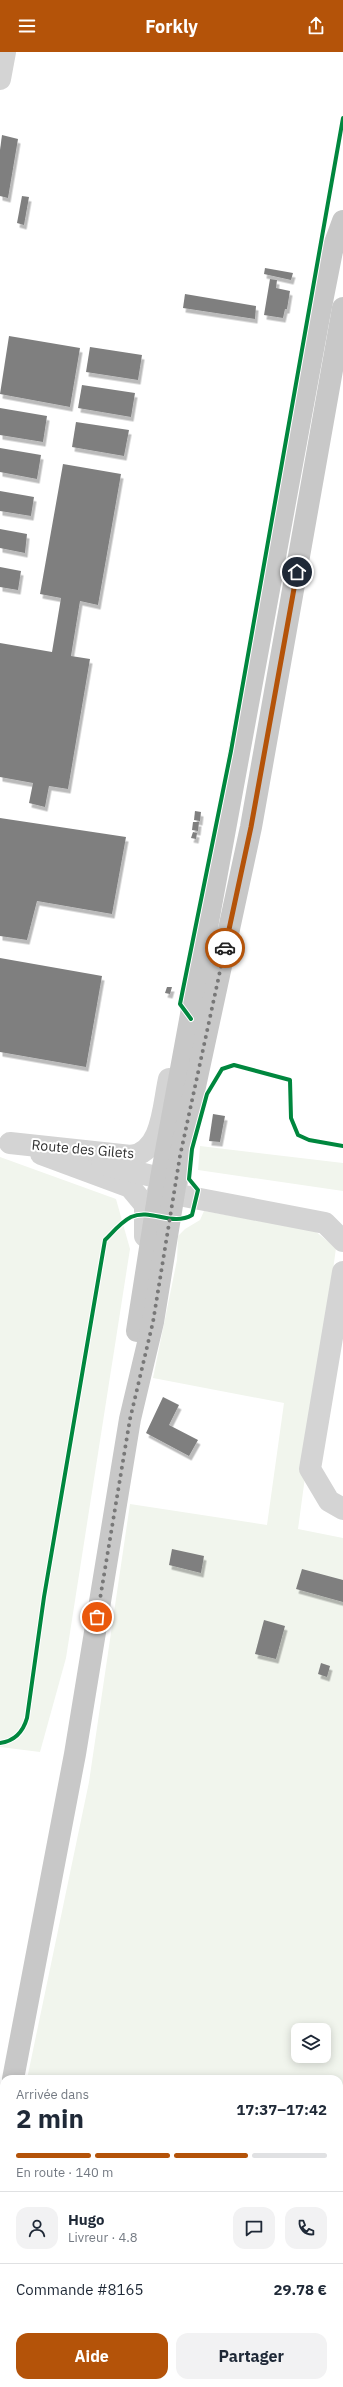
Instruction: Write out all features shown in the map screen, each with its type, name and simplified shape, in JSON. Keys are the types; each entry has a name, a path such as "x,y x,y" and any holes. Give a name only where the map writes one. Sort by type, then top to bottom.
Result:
{"main road":[{"path":"14,2075 75,1754 130,1419 153,1322 188,1030 319,317 332,251 343,221"},
{"path":"130,1419 137,1328 144,1286 168,1187 180,1156 251,827 343,315"}],"street":[{"path":"0,79 5,52"},
{"path":"319,317 343,315"},
{"name":"Route des Gilets","path":"5,1142 131,1156 141,1154 156,1139 172,1066 188,1030"},
{"name":"Route des Gilets","path":"5,1142 168,1187 334,1224"},
{"name":"Route des Gilets","path":"5,1142 130,1187 145,1205 144,1286"},
{"path":"334,1224 343,1241"},
{"path":"343,1272 310,1469 329,1501 343,1509"}],"shaded area":[{"path":"200,1146 343,1163 343,1191 198,1170"},
{"path":"0,1157 116,1199 130,1249 66,1658 40,1752 0,1747"},
{"path":"204,1211 315,1231 336,1248 298,1529 343,1538 343,2075 28,2075 89,1782 130,1504 267,1525 284,1403 153,1378 177,1260 178,1236 185,1229 200,1220"}],"building":[{"path":"2,135 18,139 8,198 0,196 0,150"},
{"path":"22,196 29,197 24,225 17,223"},
{"path":"265,268 293,273 291,280 264,274"},
{"path":"270,279 277,280 276,288 290,291 287,309 285,309 283,318 264,315"},
{"path":"185,294 256,306 255,319 183,308"},
{"path":"9,336 80,348 70,407 0,394"},
{"path":"90,347 142,355 138,380 86,372"},
{"path":"82,385 135,393 131,417 78,408"},
{"path":"0,408 47,416 43,442 0,435"},
{"path":"76,422 129,430 124,456 72,447"},
{"path":"0,448 41,455 37,479 0,472"},
{"path":"63,464 121,474 98,605 80,601 71,656 90,659 68,789 49,786 45,807 29,803 33,783 0,777 0,643 52,652 61,598 40,594"},
{"path":"0,491 34,497 31,516 0,511"},
{"path":"0,529 27,534 25,553 0,548"},
{"path":"0,567 21,571 18,590 0,587"},
{"path":"195,811 201,812 200,821 194,820"},
{"path":"0,818 126,837 112,914 37,901 27,940 0,936"},
{"path":"193,822 199,822 198,831 192,830"},
{"path":"193,832 197,833 196,839 191,838"},
{"path":"0,958 102,976 86,1067 0,1052"},
{"path":"167,987 172,987 170,994 165,993"},
{"path":"213,1114 225,1116 220,1142 209,1141"},
{"path":"163,1397 179,1405 169,1425 198,1440 189,1456 146,1433"},
{"path":"172,1549 204,1556 201,1573 169,1565"},
{"path":"302,1569 343,1580 343,1602 296,1589"},
{"path":"264,1620 285,1626 276,1659 255,1654"},
{"path":"321,1663 330,1666 327,1677 318,1674"}],"cycle path":[{"path":"191,1019 180,1004 231,751 343,118"},
{"path":"0,1743 10,1740 18,1735 21,1732 27,1718 44,1597 105,1240 117,1227 131,1217 146,1215 177,1219 192,1215 198,1190 189,1179 192,1149 207,1094 222,1069 234,1065 290,1080 291,1118 298,1135 309,1140 343,1146"}],"way so far":[{"path":"97,1617 130,1419 153,1322 174,1207 180,1156 225,948"}],"route":[{"path":"225,948 251,827 297,572"}]}
